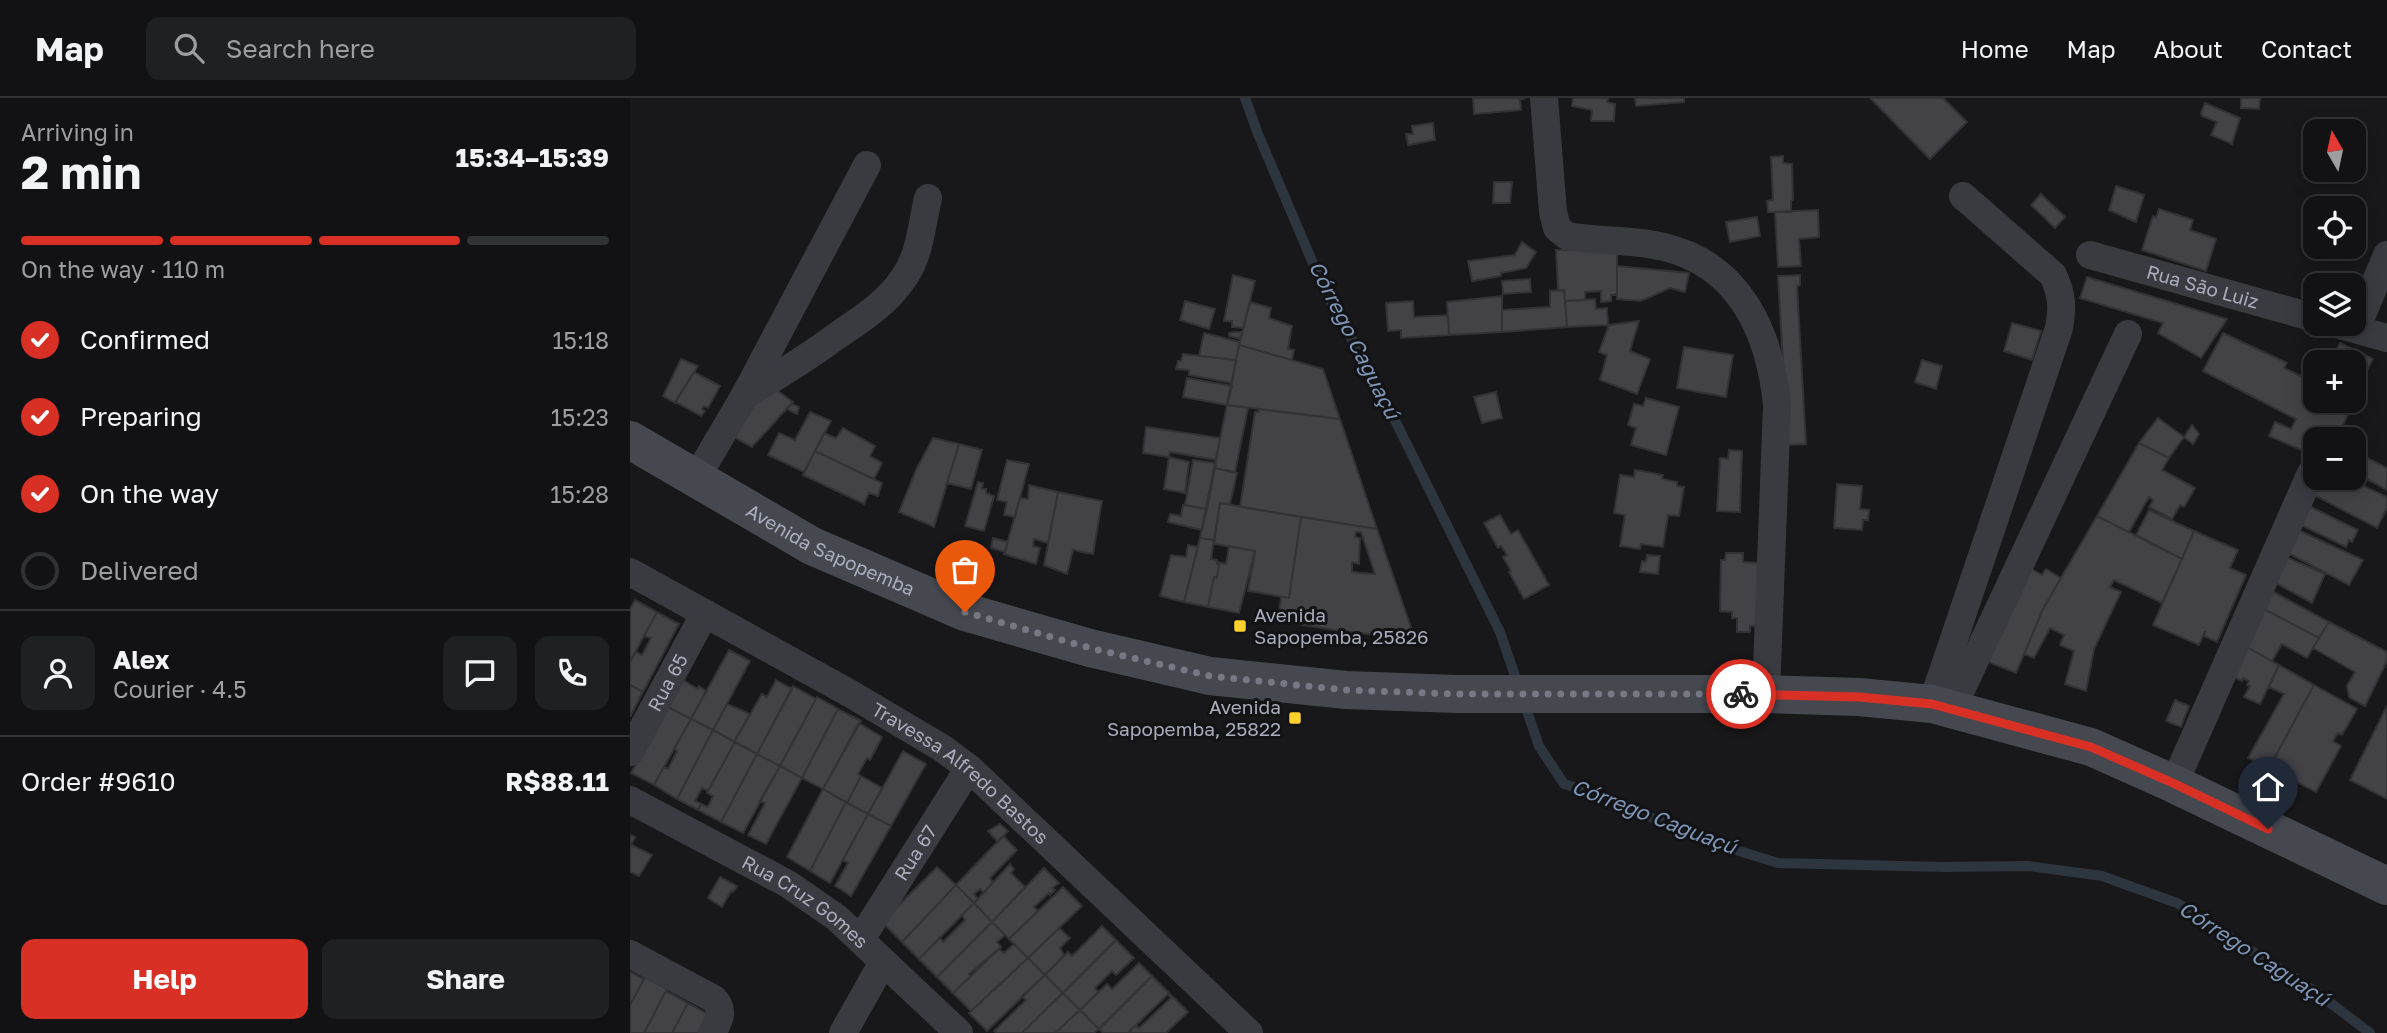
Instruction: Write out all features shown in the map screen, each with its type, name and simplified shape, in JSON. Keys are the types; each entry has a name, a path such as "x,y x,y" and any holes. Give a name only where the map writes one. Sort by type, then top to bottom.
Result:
{"main road":[{"name":"Avenida Sapopemba","path":"630,440 812,546 965,612 1065,641 1210,676 1346,690 1456,694 1766,694 1859,697 1942,706 2091,747 2386,884"}],"street":[{"path":"1544,98 1553,212 1557,228 1567,236 1660,246 1693,255 1719,273 1750,311 1766,345 1773,371 1777,405 1766,694"},
{"path":"695,480 745,395 867,165"},
{"path":"1942,706 2059,328 2063,307 2060,290 2053,275 1963,196"},
{"path":"745,395 796,365 873,311 892,294 907,274 917,248 928,198"},
{"name":"Rua São Luiz","path":"2090,255 2303,315"},
{"path":"2366,292 2387,256"},
{"path":"2366,332 2387,338"},
{"path":"1942,706 2128,334"},
{"path":"2175,784 2303,490"},
{"name":"Travessa Alfredo Bastos","path":"630,572 931,741 969,768 1233,1027"},
{"name":"Rua 65","path":"630,752 705,613"},
{"name":"Rua 67","path":"861,939 969,768"},
{"name":"Rua Cruz Gomes","path":"630,800 788,884 837,918 959,1033"},
{"path":"630,954 714,999 719,1005 716,1023"},
{"path":"843,1033 883,962"}],"building":[{"path":"1473,98 1524,99 1520,99 1521,110 1474,114"},
{"path":"1573,98 1608,98 1607,102 1615,104 1614,121 1591,121 1592,110 1572,106"},
{"path":"1635,98 1684,98 1684,102 1636,106"},
{"path":"1870,98 1943,98 1967,122 1930,159"},
{"path":"2241,98 2260,98 2259,109 2241,108"},
{"path":"2205,103 2240,118 2232,144 2211,135 2217,122 2202,116"},
{"path":"1433,123 1435,140 1408,145 1406,134 1413,134 1412,126"},
{"path":"1783,156 1783,163 1792,164 1791,212 1768,212 1767,201 1773,200 1771,157"},
{"path":"1494,182 1512,182 1510,203 1493,203"},
{"path":"2116,186 2144,195 2136,222 2109,210"},
{"path":"2041,194 2065,217 2055,228 2031,205"},
{"path":"2159,209 2193,220 2190,230 2216,239 2206,271 2142,250 2153,216 2156,218"},
{"path":"1818,210 1819,237 1799,239 1801,266 1778,267 1775,212"},
{"path":"1757,217 1760,236 1730,242 1726,222"},
{"path":"1522,242 1536,252 1526,268 1472,281 1468,261 1515,255"},
{"path":"1617,249 1617,294 1611,295 1611,301 1601,302 1601,291 1585,292 1585,300 1565,301 1564,290 1558,290 1556,250"},
{"path":"1617,266 1689,273 1685,292 1670,288 1641,301 1617,299"},
{"path":"1233,275 1255,281 1243,328 1232,327 1232,321 1224,321"},
{"path":"1800,275 1800,285 1797,286 1806,444 1786,445 1778,276"},
{"path":"2087,277 2227,319 2201,358 2158,333 2163,323 2080,298"},
{"path":"1530,279 1531,292 1503,294 1502,281"},
{"path":"1564,290 1567,327 1502,332 1502,310 1550,307 1550,291"},
{"path":"1502,296 1502,332 1449,335 1447,302"},
{"path":"1595,299 1596,309 1607,308 1608,325 1567,327 1565,301"},
{"path":"1185,301 1215,309 1209,329 1180,320"},
{"path":"1413,301 1414,317 1448,315 1449,335 1401,338 1401,330 1388,331 1386,303"},
{"path":"1250,302 1271,308 1269,318 1292,326 1288,349 1294,350 1292,360 1239,345"},
{"path":"1639,321 1630,351 1650,359 1637,394 1600,380 1607,355 1599,352 1609,325"},
{"path":"2012,323 2041,331 2032,360 2004,351"},
{"path":"1242,332 1240,339 1229,336 1229,333"},
{"path":"1204,333 1240,342 1236,360 1199,356"},
{"path":"2223,333 2287,363 2284,368 2303,377 2303,413 2349,413 2342,427 2303,427 2303,451 2269,436 2275,422 2291,429 2296,419 2203,371"},
{"path":"2340,343 2354,350 2336,350"},
{"path":"1239,345 1323,369 1340,419 1227,405"},
{"path":"1684,347 1733,355 1726,397 1677,388"},
{"path":"1183,354 1236,360 1232,383 1189,375 1189,370 1176,369"},
{"path":"2366,356 2373,359 2366,372"},
{"path":"681,359 698,366 675,403 663,396"},
{"path":"1922,360 1942,366 1936,389 1915,382"},
{"path":"694,372 720,386 708,408 704,406 702,409 705,411 701,416 675,402"},
{"path":"1187,378 1232,386 1227,405 1183,397"},
{"path":"771,386 793,402 752,447 728,434"},
{"path":"1496,392 1502,418 1482,423 1474,397"},
{"path":"1646,398 1679,407 1666,455 1631,445 1636,428 1628,425 1634,404 1643,406"},
{"path":"792,404 799,407 797,414 787,409"},
{"path":"1227,405 1248,408 1235,472 1214,468"},
{"path":"1258,409 1340,419 1377,529 1240,507 1255,412 1259,412"},
{"path":"810,412 831,421 804,472 768,455 779,433 795,440"},
{"path":"2158,418 2184,437 2169,458 2139,443"},
{"path":"2192,425 2199,434 2193,444 2184,437"},
{"path":"1146,427 1220,438 1216,460 1170,452 1169,457 1143,453"},
{"path":"843,428 875,446 870,456 882,463 874,479 815,451 824,433 836,438"},
{"path":"933,438 959,444 934,527 899,512"},
{"path":"2139,443 2169,458 2162,470 2195,488 2184,507 2180,505 2172,519 2149,507 2153,500 2149,497 2129,532 2097,516"},
{"path":"959,444 982,450 971,489 947,483"},
{"path":"1729,450 1742,451 1740,512 1717,511 1720,458 1728,459"},
{"path":"815,451 882,483 878,496 869,493 864,504 803,475"},
{"path":"1169,457 1189,462 1185,493 1164,489"},
{"path":"2366,457 2387,468 2387,490 2366,479"},
{"path":"1007,460 1029,464 1015,517 1004,515 1007,502 997,500"},
{"path":"1193,460 1216,463 1207,509 1185,505"},
{"path":"1214,468 1237,473 1230,504 1220,503 1214,540 1200,538"},
{"path":"1635,470 1663,475 1662,479 1677,482 1677,486 1684,487 1679,516 1668,515 1663,547 1641,544 1640,549 1620,546 1625,515 1614,513 1620,475 1634,477"},
{"path":"978,482 983,483 982,489 986,489 986,493 994,496 984,531 965,526"},
{"path":"1837,484 1862,486 1860,509 1869,510 1868,520 1863,520 1862,530 1834,528"},
{"path":"1029,485 1058,492 1048,543 1034,539 1033,546 1040,548 1036,564 1004,554 1020,498 1028,499"},
{"path":"2366,487 2387,497 2387,508 2377,528 2314,495 2316,490 2366,490"},
{"path":"1058,492 1102,501 1093,554 1073,550 1067,574 1044,565"},
{"path":"1220,503 1301,517 1289,598 1248,591 1255,551 1214,544"},
{"path":"1183,505 1207,509 1202,530 1168,522 1170,514 1181,516"},
{"path":"2309,506 2358,530 2352,542 2349,540 2346,547 2301,525"},
{"path":"2149,510 2194,531 2182,559 2136,535"},
{"path":"1500,515 1511,534 1518,530 1549,585 1524,599 1503,557 1507,555 1501,546 1498,548 1484,523"},
{"path":"2097,516 2182,559 2162,603 2114,580 2110,587 2121,592 2094,649 2086,691 2065,684 2074,651 2060,645 2064,635 2050,628 2034,658 2024,654 2043,609"},
{"path":"1301,517 1377,529 1415,639 1278,621 1281,597 1289,598","holes":["1356,532 1361,532 1375,574 1352,572 1352,562 1359,564 1360,538 1355,537"]},
{"path":"2298,530 2363,560 2349,585 2288,553"},
{"path":"2194,531 2238,550 2230,568 2246,575 2217,642 2204,636 2205,631 2199,645 2153,625"},
{"path":"993,538 1008,542 1005,552 991,548"},
{"path":"1200,538 1214,540 1211,559 1217,560 1219,565 1208,607 1184,602"},
{"path":"1188,545 1198,547 1184,602 1160,596 1171,555 1186,557"},
{"path":"1229,546 1255,551 1239,613 1208,607 1214,577 1217,578 1217,562 1226,564"},
{"path":"1726,553 1743,553 1743,562 1761,563 1758,626 1750,626 1750,632 1737,632 1737,618 1732,618 1732,612 1720,611 1721,560 1725,560"},
{"path":"1647,555 1660,556 1658,574 1640,572 1642,561 1646,562"},
{"path":"2286,557 2325,574 2312,603 2274,582"},
{"path":"2025,565 2042,575 2046,569 2061,578 2043,609 2016,673 1986,661"},
{"path":"2270,590 2329,622 2319,638 2262,608"},
{"path":"635,600 657,612 630,662 630,609"},
{"path":"2262,608 2319,638 2307,658 2282,644 2272,661 2245,646"},
{"path":"657,612 679,624 643,692 630,685 630,662 636,652 642,655 651,638 644,636"},
{"path":"2329,622 2387,652 2387,661 2365,706 2349,697 2347,686 2355,672 2313,648"},
{"path":"2245,646 2279,665 2260,704 2244,697 2250,686 2247,685 2249,681 2231,676"},
{"path":"729,650 750,661 713,730 691,719"},
{"path":"2279,665 2314,685 2269,768 2248,758 2284,694 2269,687"},
{"path":"683,680 706,691 691,719 668,707"},
{"path":"776,680 792,689 757,754 734,742 762,694 767,697"},
{"path":"630,685 643,692 630,717"},
{"path":"2314,685 2357,709 2342,735 2338,733 2333,741 2341,746 2316,792 2269,768"},
{"path":"793,686 816,699 780,766 757,754"},
{"path":"817,697 838,709 802,778 780,766"},
{"path":"2175,700 2189,706 2181,727 2166,721"},
{"path":"727,704 750,714 734,742 713,730"},
{"path":"2387,706 2387,799 2350,780"},
{"path":"668,707 691,719 654,785 631,773"},
{"path":"838,709 861,721 823,789 802,778"},
{"path":"691,719 713,730 677,799 654,785 664,767 668,769 677,751 674,749"},
{"path":"859,723 882,737 870,760 867,758 858,774 861,776 847,803 823,789"},
{"path":"713,730 735,742 708,791 702,788 695,801 701,804 698,810 677,799"},
{"path":"735,742 757,754 721,822 698,810 701,804 708,807 713,796 707,793"},
{"path":"903,751 926,764 891,826 868,814"},
{"path":"757,754 780,766 743,833 721,822"},
{"path":"780,766 802,778 766,844 748,835 765,803 760,801"},
{"path":"861,776 882,788 868,814 847,803"},
{"path":"823,789 846,802 810,871 787,857"},
{"path":"846,802 868,814 830,883 810,871"},
{"path":"868,814 891,826 851,896 835,886 848,863 843,860"},
{"path":"1000,824 1008,831 998,842 988,831"},
{"path":"630,835 635,837 631,845 652,855 639,876 630,872"},
{"path":"1003,836 1017,850 990,878 993,882 984,893 980,889 974,894 978,899 974,903 956,885"},
{"path":"1010,864 1014,869 1011,873 1025,887 992,922 974,903"},
{"path":"937,867 956,885 902,942 882,922"},
{"path":"1044,868 1059,883 1052,888 1055,890 1050,895 1049,893 1034,907 1038,911 1009,939 992,922"},
{"path":"720,877 737,886 722,907 708,898"},
{"path":"956,885 974,903 919,959 902,942"},
{"path":"1063,887 1082,906 1028,958 1009,939"},
{"path":"974,903 992,922 937,977 919,959 940,938 943,942 965,920 962,915"},
{"path":"992,922 1005,935 997,942 1001,947 969,974 971,976 953,993 937,977"},
{"path":"1102,926 1116,940 1063,993 1045,975 1068,952 1072,956"},
{"path":"1059,928 1070,938 1060,948 1064,955 1045,975 1028,958"},
{"path":"1116,940 1134,958 1116,975 1112,971 1095,988 1098,992 1080,1010 1063,993"},
{"path":"1014,944 1028,958 971,1011 953,993 999,949 1004,953"},
{"path":"1028,958 1045,975 987,1031 969,1013"},
{"path":"1139,963 1152,976 1099,1029 1080,1010 1107,984 1112,989"},
{"path":"630,972 644,979 630,1005"},
{"path":"1045,975 1063,993 1022,1033 994,1031 1026,1000 1022,996"},
{"path":"1152,976 1169,993 1128,1033 1103,1033 1099,1029"},
{"path":"645,977 667,989 644,1033 630,1033 630,1005"},
{"path":"666,991 688,1003 672,1033 644,1033"},
{"path":"1063,993 1080,1010 1055,1033 1022,1033"},
{"path":"1169,993 1188,1012 1166,1033 1128,1033 1136,1025 1139,1028 1171,998"},
{"path":"688,1003 710,1015 702,1033 672,1033"},
{"path":"1080,1010 1099,1029 1094,1033 1055,1033"}],"waterway":[{"name":"Córrego Caguaçú","path":"1245,98 1326,294 1375,380 1500,632 1539,746 1564,784 1615,800 1661,822 1720,845 1778,863 2028,866 2102,876 2177,903 2316,992 2370,1033"}],"way so far":[{"path":"965,612 1090,648 1210,676 1346,690 1456,694 1741,694"}],"place":[{"name":"Avenida Sapopemba, 25826","path":"1240,626"},
{"name":"Avenida Sapopemba, 25822","path":"1295,718"}],"route":[{"path":"1741,694 1859,697 1932,704 2091,747 2268,829"}]}
